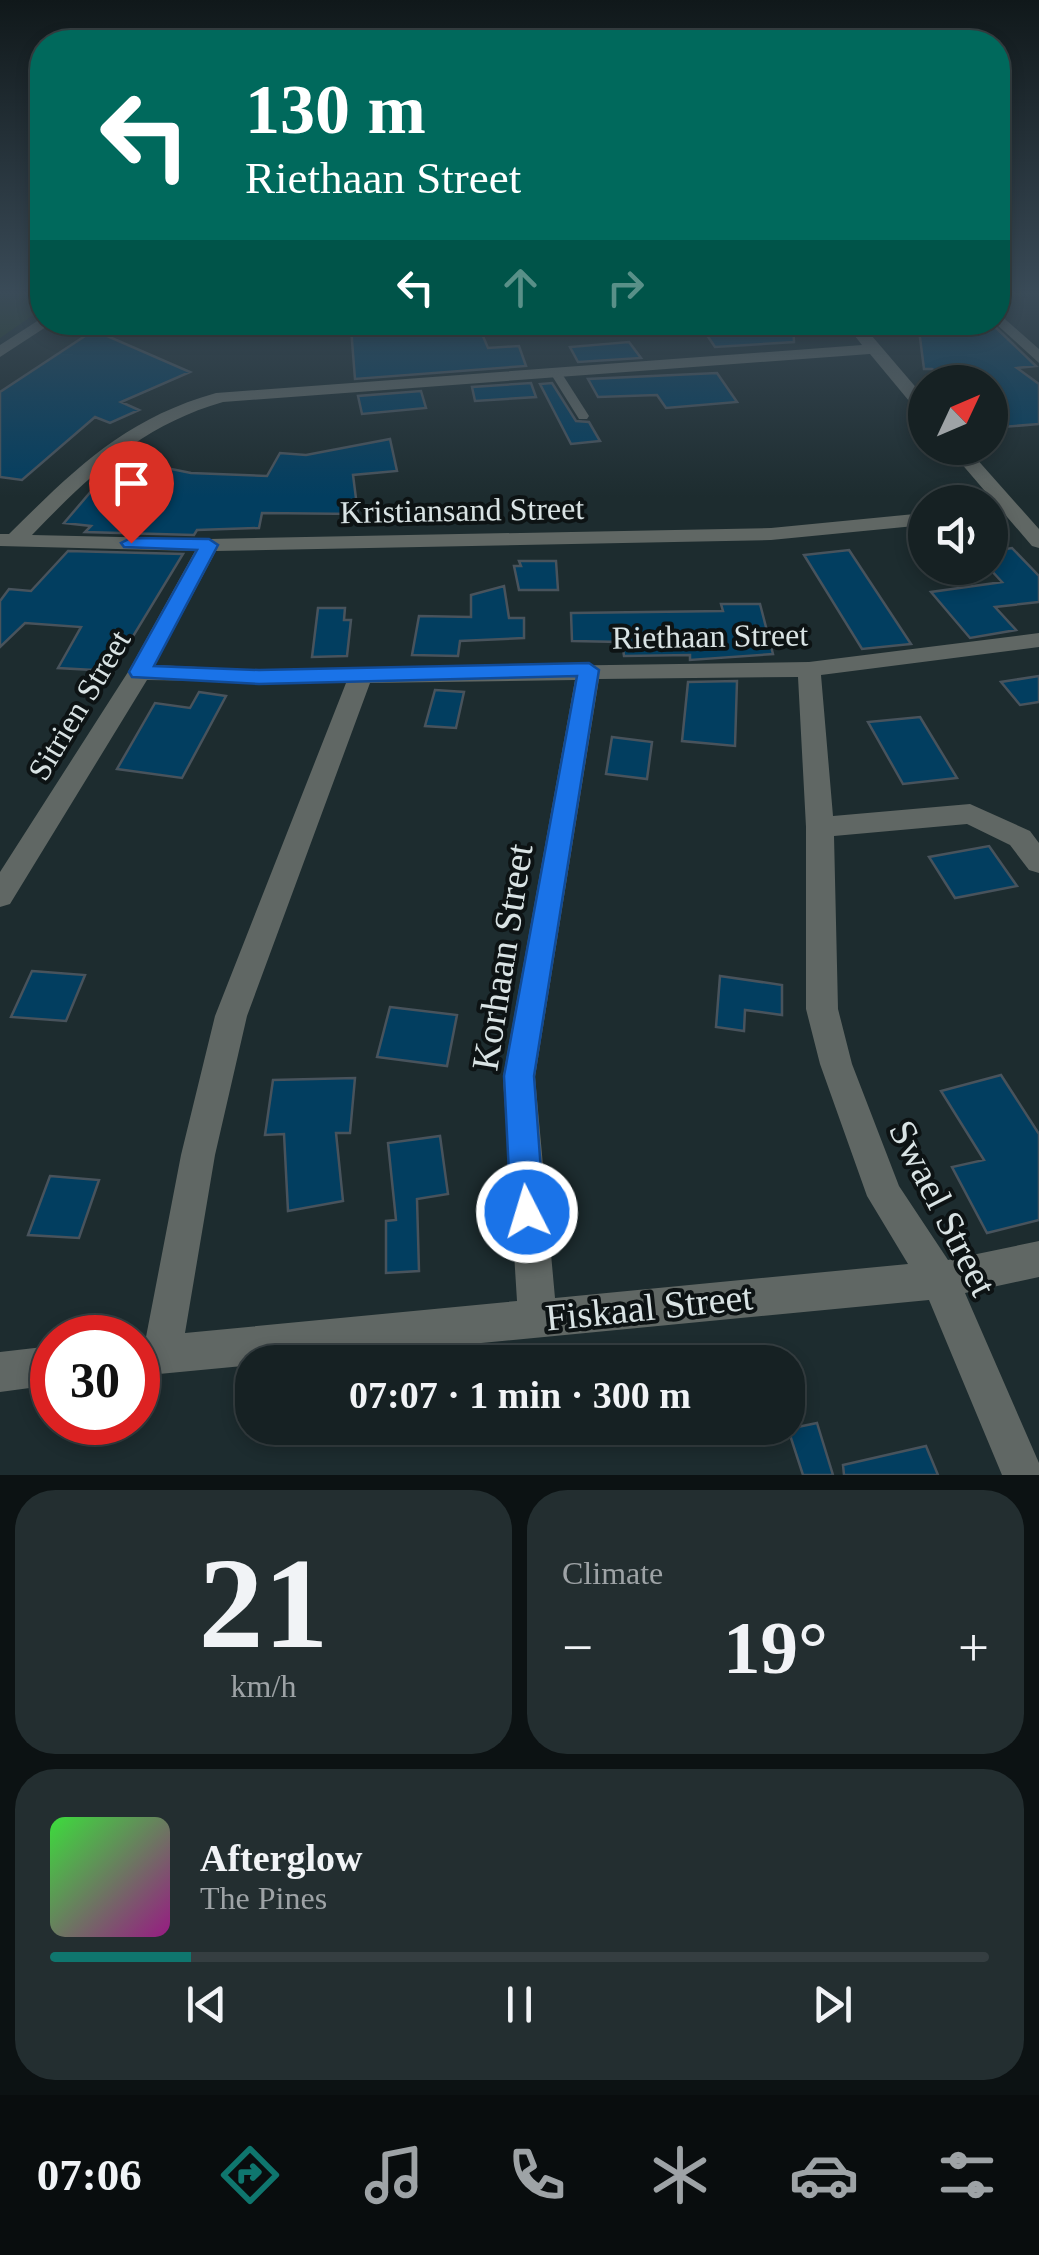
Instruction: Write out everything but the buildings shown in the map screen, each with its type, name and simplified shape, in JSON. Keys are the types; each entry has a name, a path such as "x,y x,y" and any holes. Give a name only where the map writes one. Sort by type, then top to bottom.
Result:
{"street":[{"path":"7,541 121,439 142,424 193,403 222,397 717,360"},
{"path":"883,360 908,390"},
{"path":"1008,509 1039,505"},
{"path":"1008,517 1039,542"},
{"name":"Kristiansand Street","path":"7,541 209,545 771,534 908,521"},
{"name":"Sitrien Street","path":"0,896 140,672 209,545"},
{"name":"Riethaan Street","path":"140,672 259,677 810,669 1039,640"},
{"name":"Swael Street","path":"810,669 820,827 822,1009 836,1064 886,1196 940,1280 1023,1475"},
{"name":"Korhaan Street","path":"538,1318 519,1076 589,670"},
{"path":"160,1315 232,1016 361,675"},
{"path":"820,827 970,814 1020,838 1039,863"},
{"name":"Fiskaal Street","path":"160,1355 940,1280 1039,1259"},
{"path":"0,1372 30,1369"}],"lane":[{"path":"555,371 583,416"}],"route":[{"path":"131,543 209,545 140,672 259,677 589,670 519,1076 527,1212"}]}
